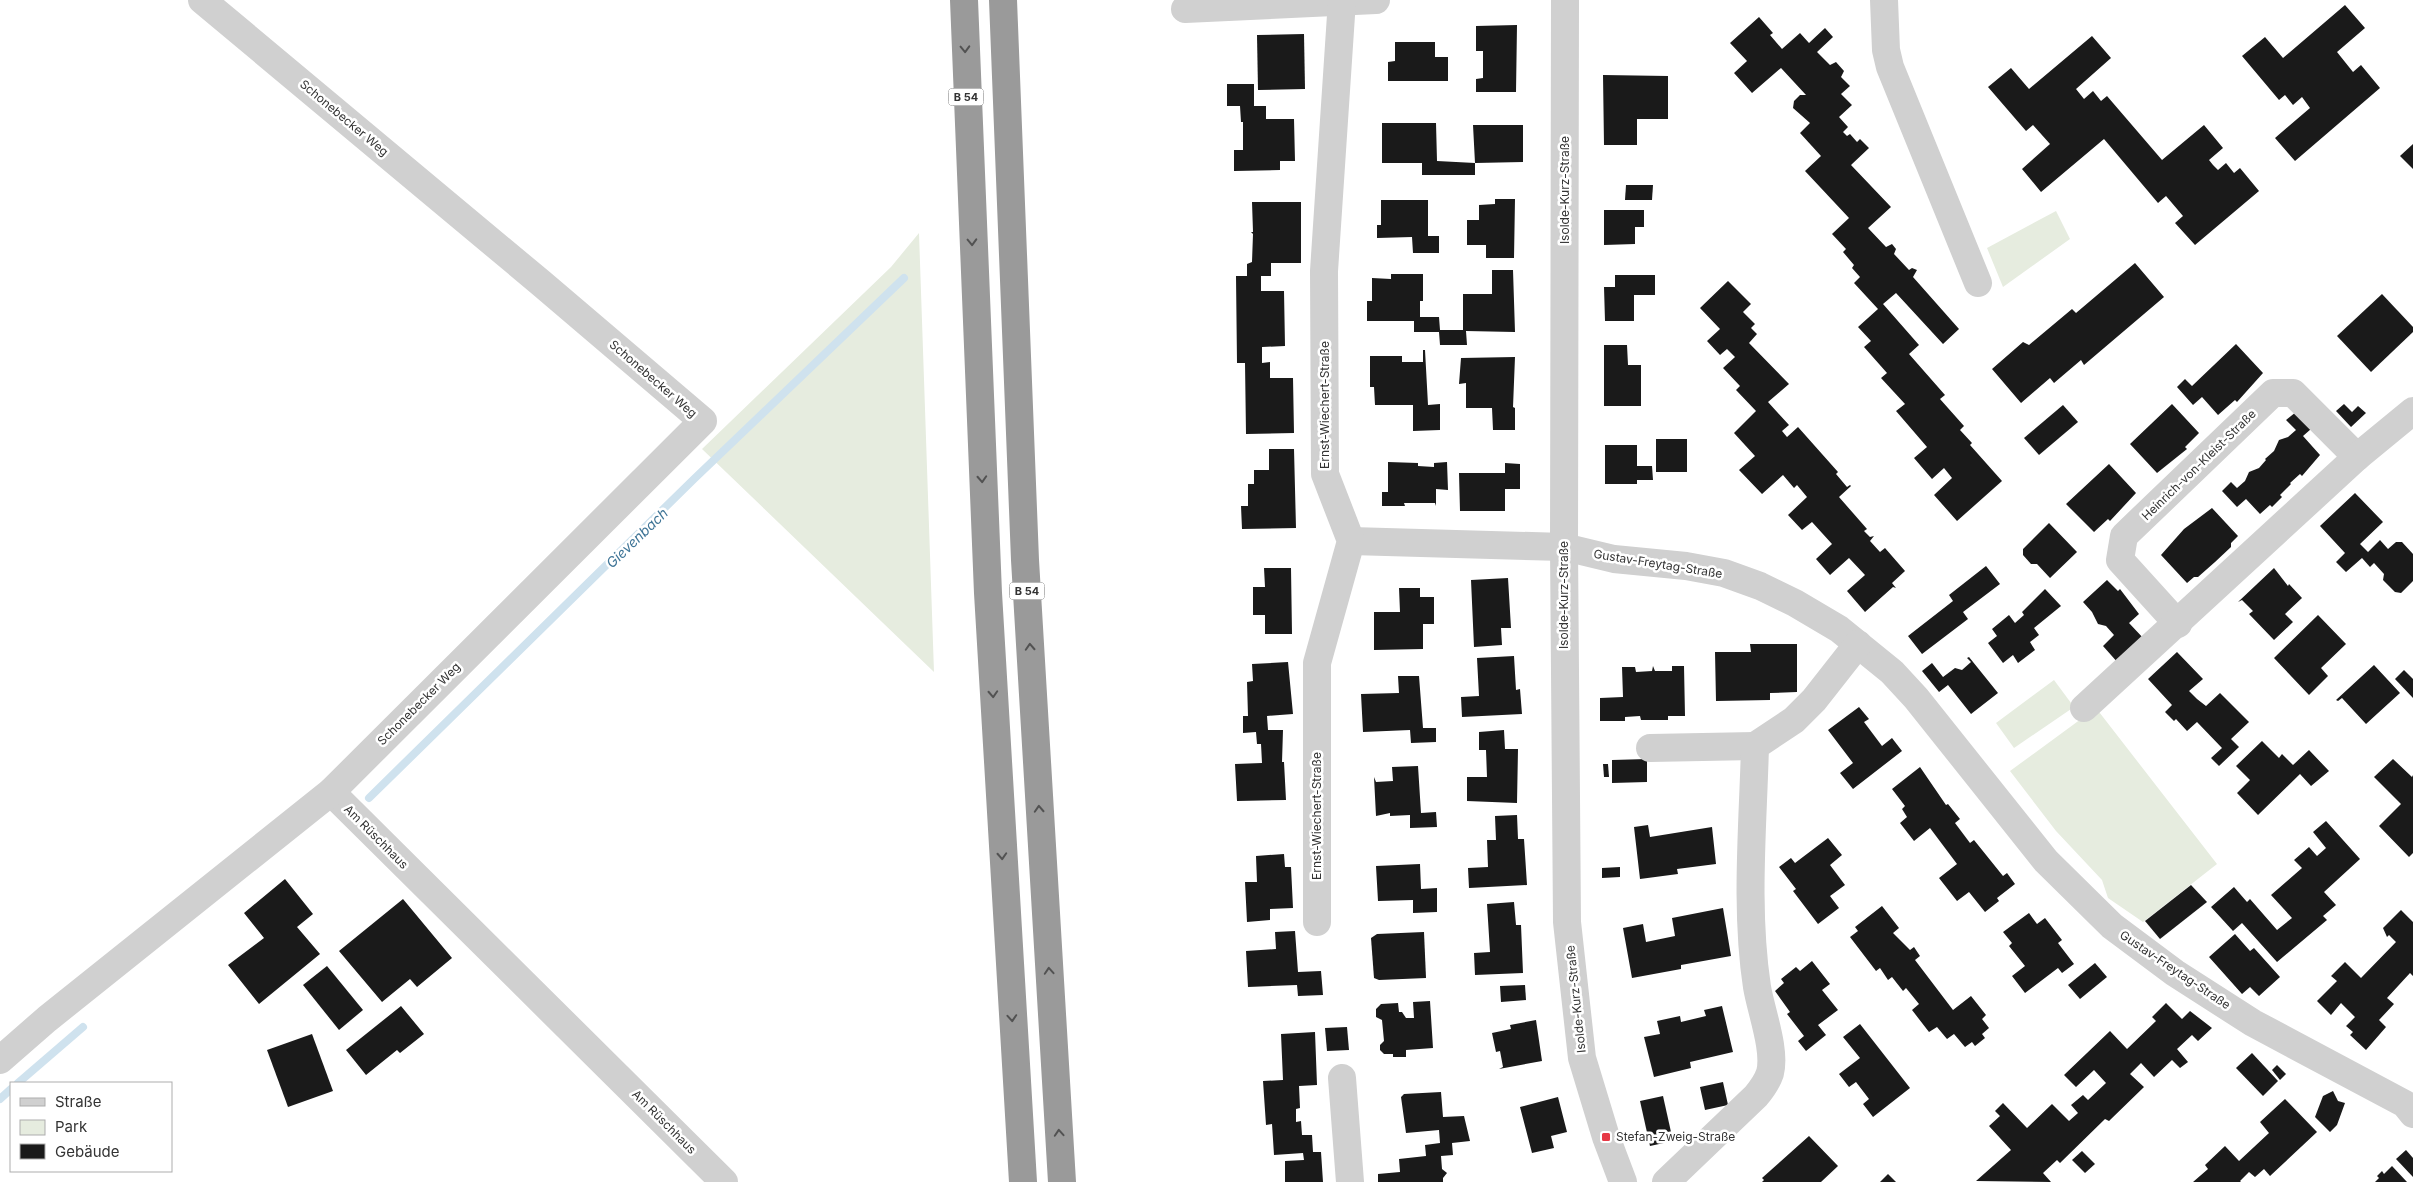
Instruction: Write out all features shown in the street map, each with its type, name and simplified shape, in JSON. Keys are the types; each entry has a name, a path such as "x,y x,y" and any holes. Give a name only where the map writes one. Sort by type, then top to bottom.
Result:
{"highway":[{"name":"B 54","path":"964,0 988,593 1023,1182"},
{"name":"B 54","path":"1003,0 1025,560 1062,1182"}],"street":[{"name":"Schonebecker Weg","path":"202,0 533,276 703,421 331,792"},
{"path":"1185,9 1376,0"},
{"name":"Isolde-Kurz-Straße","path":"1565,0 1564,547 1567,922 1582,1058 1606,1138 1623,1182"},
{"path":"1884,0 1886,50 1890,67 1978,283"},
{"name":"Ernst-Wiechert-Straße","path":"1317,922 1317,664 1351,541 1325,474 1324,271 1342,1"},
{"name":"Heinrich-von-Kleist-Straße","path":"2178,624 2120,560 2124,536 2273,393 2293,393 2357,458"},
{"path":"2084,708 2178,624 2357,458 2413,411"},
{"name":"Gustav-Freytag-Straße","path":"1351,541 1564,547 1614,559 1686,566 1724,574 1760,586 1794,603 1839,629 1892,672 1916,698 2046,861 2112,926 2175,973 2253,1023 2410,1104"},
{"path":"1650,748 1755,746 1794,720 1814,700 1858,644"},
{"path":"1666,1182 1756,1096 1764,1086 1770,1073 1769,1047 1757,986 1752,908 1755,746"},
{"path":"0,1060 47,1019 331,792"},
{"name":"Am Rüschhaus","path":"331,792 724,1182"},
{"path":"1342,1078 1350,1182"}],"green space":[{"path":"2056,211 2070,239 2003,287 1987,248"},
{"path":"919,233 934,672 702,449 891,267"},
{"path":"2054,680 2074,707 2014,748 1996,723"},
{"path":"2096,708 2217,864 2143,922 2108,898 2102,880 2056,831 2010,771"}],"building":[{"path":"2345,5 2365,28 2337,52 2353,72 2361,65 2380,88 2295,161 2275,138 2310,108 2302,97 2293,105 2285,95 2279,100 2242,56 2265,37 2283,58"},
{"path":"1759,17 1773,33 1770,35 1782,49 1800,33 1809,43 1825,28 1833,37 1817,52 1830,65 1836,62 1844,71 1841,77 1850,86 1841,94 1852,105 1839,117 1848,127 1843,132 1847,136 1850,134 1857,142 1860,139 1869,148 1851,165 1891,207 1868,228 1886,247 1892,244 1896,249 1894,254 1909,270 1912,268 1917,270 1913,277 1959,329 1943,344 1896,293 1883,304 1919,345 1909,354 1945,395 1940,399 1964,426 1960,430 1972,443 1970,445 2002,481 1957,521 1934,495 1952,478 1944,468 1932,479 1914,458 1927,447 1896,411 1905,404 1881,378 1887,373 1864,347 1871,341 1858,327 1878,309 1854,283 1860,277 1852,268 1854,265 1843,252 1846,249 1832,234 1849,218 1805,171 1821,156 1800,133 1810,123 1793,108 1794,101 1800,95 1806,95 1781,68 1752,93 1734,73 1747,61 1730,43"},
{"path":"1517,25 1516,92 1476,92 1476,79 1483,78 1483,51 1476,51 1476,26"},
{"path":"1304,34 1305,89 1258,90 1257,35"},
{"path":"2092,36 2111,58 2076,89 2084,99 2093,91 2101,101 2107,96 2162,160 2204,125 2223,148 2209,160 2213,165 2218,170 2226,163 2234,173 2240,168 2259,191 2195,245 2175,223 2183,216 2166,196 2158,203 2104,139 2041,192 2022,169 2050,144 2033,125 2026,131 1988,87 2011,68 2029,89"},
{"path":"1395,42 1435,42 1435,57 1448,57 1448,81 1388,81 1388,62 1395,61"},
{"path":"1603,75 1668,76 1668,119 1637,119 1637,145 1604,145"},
{"path":"1227,84 1254,84 1254,106 1266,106 1266,119 1294,119 1295,161 1280,161 1280,170 1234,171 1234,150 1243,150 1243,122 1241,122 1240,106 1227,106"},
{"path":"1382,123 1436,123 1437,161 1475,163 1475,175 1422,175 1422,163 1382,163"},
{"path":"1473,125 1523,125 1523,162 1475,163"},
{"path":"2413,144 2413,169 2400,156"},
{"path":"1626,185 1653,185 1652,200 1625,200"},
{"path":"1495,199 1515,199 1514,258 1486,258 1486,245 1467,245 1467,220 1479,220 1479,205 1495,204"},
{"path":"1381,200 1428,200 1428,236 1439,236 1439,253 1413,253 1412,237 1377,238 1377,225 1381,225"},
{"path":"1252,202 1301,202 1301,263 1271,263 1271,276 1261,276 1261,291 1284,291 1285,346 1262,347 1262,363 1270,362 1270,378 1293,378 1294,433 1246,434 1245,363 1237,363 1236,276 1247,276 1247,264 1252,262"},
{"path":"1604,210 1644,210 1644,227 1635,227 1635,244 1604,245"},
{"path":"2135,263 2164,297 2084,365 2081,360 2054,383 2050,378 2021,403 1992,369 2023,342 2029,345 2072,309 2076,313"},
{"path":"1492,270 1513,270 1515,332 1466,331 1467,345 1440,345 1439,332 1414,332 1414,321 1367,321 1367,301 1372,301 1372,278 1391,279 1391,274 1423,274 1423,301 1420,301 1420,317 1439,317 1440,330 1463,330 1463,294 1492,294"},
{"path":"1615,275 1655,275 1655,295 1634,295 1634,321 1605,321 1604,287 1615,287"},
{"path":"1728,281 1751,304 1743,312 1755,324 1751,328 1757,334 1749,343 1789,384 1768,402 1789,425 1782,431 1787,437 1798,427 1838,472 1836,474 1847,487 1851,486 1839,497 1867,529 1864,531 1870,537 1874,536 1870,541 1880,552 1885,548 1905,571 1892,583 1896,588 1893,587 1865,612 1847,591 1865,575 1849,558 1830,575 1816,559 1832,544 1812,522 1802,530 1788,515 1807,497 1797,485 1794,488 1783,475 1762,494 1739,470 1755,456 1734,433 1756,411 1736,390 1740,386 1723,368 1735,357 1727,349 1720,355 1707,341 1720,329 1700,308"},
{"path":"2382,294 2413,327 2413,332 2371,372 2337,336"},
{"path":"2236,344 2263,373 2237,402 2235,400 2218,415 2202,397 2193,405 2177,387 2185,379 2192,386"},
{"path":"1604,345 1627,345 1628,365 1641,365 1641,406 1604,406"},
{"path":"1423,350 1425,350 1428,405 1440,404 1440,430 1413,431 1413,405 1375,405 1374,387 1370,387 1370,356 1402,356 1402,362 1423,362"},
{"path":"1515,357 1513,407 1515,408 1515,430 1493,430 1492,408 1466,408 1466,383 1459,384 1461,358"},
{"path":"2172,404 2199,433 2185,447 2187,449 2157,473 2130,444"},
{"path":"2344,404 2352,412 2358,406 2366,413 2351,427 2336,411"},
{"path":"2063,405 2078,422 2039,455 2024,438"},
{"path":"2296,412 2311,429 2303,436 2320,455 2302,476 2300,474 2290,483 2280,495 2282,497 2272,507 2270,505 2260,514 2246,499 2237,507 2222,491 2231,482 2237,488 2245,481 2249,472 2259,468 2274,451 2279,440 2288,437 2296,430 2286,420"},
{"path":"1656,439 1687,439 1687,472 1656,472"},
{"path":"1605,445 1637,445 1637,466 1652,466 1653,480 1637,480 1637,484 1605,484"},
{"path":"1269,449 1294,449 1296,528 1242,529 1241,506 1248,506 1248,484 1254,484 1254,470 1269,470"},
{"path":"1388,462 1418,463 1418,466 1434,467 1434,463 1447,462 1448,490 1436,489 1436,506 1435,503 1404,503 1405,506 1382,506 1382,492 1388,492"},
{"path":"1505,463 1520,464 1520,489 1505,489 1505,511 1460,511 1459,473 1505,473"},
{"path":"2109,464 2136,493 2110,521 2108,519 2094,532 2066,504"},
{"path":"2355,493 2383,522 2360,544 2368,552 2380,540 2388,549 2396,542 2402,542 2413,554 2413,581 2401,593 2395,592 2383,580 2384,574 2374,563 2370,567 2362,558 2346,572 2336,562 2345,553 2320,526"},
{"path":"2212,508 2238,536 2231,543 2231,547 2215,562 2198,577 2194,577 2187,583 2161,555 2184,529"},
{"path":"2049,523 2077,552 2050,578 2037,564 2031,564 2023,555 2023,549"},
{"path":"1986,566 2000,584 1963,612 1968,619 1922,654 1908,636 1953,601 1949,595"},
{"path":"1264,568 1291,568 1292,634 1265,634 1265,615 1253,615 1253,587 1265,587"},
{"path":"2274,568 2288,586 2289,584 2302,598 2285,614 2293,622 2274,640 2249,614 2253,611 2242,600 2238,602"},
{"path":"1508,578 1511,628 1501,628 1502,645 1474,647 1471,580"},
{"path":"2107,580 2118,591 2120,589 2139,614 2129,623 2145,640 2119,664 2103,646 2114,635 2106,626 2098,624 2092,612 2083,602"},
{"path":"1399,588 1420,588 1420,597 1434,597 1434,624 1423,624 1423,649 1374,650 1374,612 1400,612"},
{"path":"2045,589 2061,606 2034,628 2039,635 2030,642 2035,650 2018,663 2013,655 2003,663 1988,643 1997,636 1992,629 2009,615 2015,623 2024,615 2022,612"},
{"path":"2318,615 2346,644 2321,668 2328,676 2309,695 2274,658"},
{"path":"1750,644 1797,644 1797,692 1770,693 1770,700 1716,701 1715,652 1751,652"},
{"path":"2177,652 2203,679 2189,691 2197,699 2206,706 2220,693 2249,722 2231,739 2239,747 2219,766 2211,758 2222,748 2197,722 2187,731 2176,719 2174,721 2165,712 2172,705 2148,679"},
{"path":"1514,656 1516,690 1520,689 1522,714 1462,717 1461,697 1479,696 1477,658"},
{"path":"1969,657 1998,693 1971,714 1948,685 1939,692 1922,671 1932,663 1943,677 1955,668 1962,670 1971,662 1967,658"},
{"path":"1288,662 1293,714 1267,716 1268,730 1283,730 1282,762 1284,762 1286,800 1237,801 1235,764 1262,763 1261,744 1257,744 1256,732 1243,733 1243,716 1248,716 1247,682 1253,681 1252,664"},
{"path":"2374,665 2400,693 2366,724 2342,698 2338,701 2336,700"},
{"path":"1653,666 1655,671 1672,671 1672,666 1684,666 1685,716 1668,716 1668,720 1641,720 1640,716 1625,717 1625,721 1600,721 1600,698 1623,697 1622,667 1635,667 1636,672 1652,671"},
{"path":"2404,670 2413,679 2413,698 2395,679"},
{"path":"1398,676 1419,676 1423,728 1436,728 1436,742 1411,743 1410,730 1363,732 1361,694 1399,693"},
{"path":"1859,707 1869,719 1864,722 1882,746 1892,738 1902,751 1853,789 1840,773 1853,763 1828,730"},
{"path":"1504,730 1505,749 1518,749 1517,803 1467,801 1467,777 1487,777 1486,750 1479,750 1479,732"},
{"path":"2262,741 2279,758 2282,754 2293,765 2309,750 2329,771 2311,786 2300,774 2258,815 2237,793 2250,780 2236,766"},
{"path":"1647,759 1647,782 1612,783 1612,760"},
{"path":"2393,759 2412,777 2413,775 2413,853 2409,857 2379,826 2401,804 2374,777"},
{"path":"1603,764 1608,764 1609,777 1604,777"},
{"path":"1418,766 1421,813 1436,812 1437,827 1410,828 1410,815 1390,816 1390,813 1376,816 1374,777 1376,782 1393,781 1392,767"},
{"path":"1920,767 1946,805 1948,804 1960,819 1955,823 1970,843 1974,840 2003,876 2007,873 2015,884 1997,898 1999,901 1985,912 1969,892 1957,901 1939,878 1957,864 1930,828 1914,841 1900,823 1907,817 1902,809 1905,806 1892,789"},
{"path":"1517,815 1518,839 1524,839 1527,885 1469,888 1468,868 1488,867 1487,840 1496,840 1495,816"},
{"path":"2326,821 2360,859 2324,892 2336,905 2323,916 2327,920 2277,962 2242,923 2233,931 2211,907 2234,887 2247,902 2250,899 2277,930 2292,918 2271,895 2302,868 2294,860 2309,847 2317,856 2326,848 2313,832"},
{"path":"1648,825 1650,837 1712,827 1716,864 1677,869 1678,874 1640,879 1634,827"},
{"path":"1828,838 1842,855 1830,865 1845,885 1830,896 1839,908 1818,924 1793,891 1796,889 1779,867 1791,858 1795,863"},
{"path":"1284,854 1285,867 1291,867 1293,908 1270,909 1270,920 1247,922 1245,882 1257,882 1256,856"},
{"path":"1420,864 1421,889 1437,888 1437,912 1413,913 1413,900 1378,901 1376,866"},
{"path":"1620,867 1620,877 1602,878 1602,868"},
{"path":"285,879 313,914 297,927 320,954 259,1004 228,965 264,938 244,913"},
{"path":"2191,885 2207,902 2160,939 2145,921"},
{"path":"403,899 452,958 417,987 410,979 382,1002 339,951"},
{"path":"1514,902 1516,925 1521,925 1523,973 1475,975 1474,953 1490,952 1487,904"},
{"path":"1882,906 1899,928 1893,933 1910,950 1914,947 1920,956 1915,960 1953,1010 1971,996 1986,1015 1982,1019 1989,1028 1982,1034 1985,1038 1975,1046 1972,1042 1965,1047 1954,1034 1947,1039 1937,1027 1929,1032 1912,1010 1919,1004 1906,988 1903,991 1892,977 1888,980 1880,968 1876,971 1850,937 1858,931 1855,927"},
{"path":"1723,908 1731,956 1681,965 1681,969 1632,978 1623,928 1643,924 1646,942 1675,936 1672,918"},
{"path":"2401,910 2413,922 2413,976 2410,973 2387,998 2394,1004 2379,1020 2386,1027 2366,1050 2350,1035 2353,1032 2346,1026 2355,1017 2341,1003 2331,1015 2317,1001 2337,981 2331,976 2345,962 2361,978 2396,942 2389,935 2387,937 2383,928"},
{"path":"2029,913 2037,924 2045,918 2062,940 2058,943 2074,964 2062,973 2058,968 2025,993 2012,976 2025,966 2009,946 2012,943 2003,932"},
{"path":"1295,931 1298,972 1321,971 1323,995 1298,996 1297,985 1248,987 1246,951 1276,949 1275,932"},
{"path":"1424,932 1426,978 1379,980 1374,978 1371,938 1377,934"},
{"path":"2235,934 2250,951 2254,948 2280,977 2259,996 2250,987 2242,994 2209,957"},
{"path":"1812,961 1830,984 1822,990 1838,1010 1818,1025 1826,1035 1806,1051 1798,1041 1804,1036 1787,1014 1790,1012 1775,991 1784,983 1781,979 1796,967 1800,971"},
{"path":"2095,963 2107,977 2080,999 2068,985"},
{"path":"327,966 363,1010 339,1030 303,985"},
{"path":"1525,985 1526,1000 1501,1002 1500,986"},
{"path":"1430,1001 1433,1048 1406,1050 1406,1057 1393,1057 1393,1054 1384,1054 1380,1050 1380,1045 1384,1041 1382,1020 1376,1017 1376,1009 1381,1004 1398,1003 1399,1012 1402,1012 1406,1018 1414,1018 1413,1002"},
{"path":"2166,1003 2182,1019 2190,1011 2212,1028 2198,1041 2192,1035 2177,1049 2188,1062 2180,1068 2172,1060 2154,1077 2141,1063 2130,1074 2144,1087 2109,1121 2105,1119 2060,1163 2057,1160 2043,1173 2051,1182 1976,1181 2011,1150 1989,1126 2000,1116 1995,1111 2003,1103 2027,1128 2052,1104 2069,1121 2078,1113 2071,1105 2083,1095 2088,1100 2106,1083 2094,1070 2076,1087 2064,1075 2110,1031 2127,1049 2156,1021 2152,1017"},
{"path":"401,1006 424,1034 400,1053 397,1050 366,1075 346,1050"},
{"path":"1722,1006 1733,1052 1690,1062 1691,1068 1654,1077 1644,1037 1660,1034 1657,1021 1680,1016 1681,1022 1706,1016 1704,1010"},
{"path":"1536,1020 1542,1061 1499,1069 1503,1067 1500,1051 1496,1052 1492,1033 1511,1029 1510,1025"},
{"path":"1860,1024 1910,1088 1873,1117 1863,1104 1869,1099 1856,1082 1849,1087 1839,1074 1860,1058 1843,1037"},
{"path":"1347,1027 1349,1050 1327,1051 1325,1028"},
{"path":"1315,1032 1317,1085 1299,1086 1300,1108 1296,1109 1296,1122 1301,1121 1302,1135 1312,1135 1313,1152 1321,1152 1323,1182 1285,1182 1285,1161 1304,1160 1303,1153 1274,1155 1272,1124 1266,1125 1263,1081 1283,1080 1281,1034"},
{"path":"312,1034 333,1091 288,1107 267,1050"},
{"path":"2252,1053 2278,1081 2263,1096 2236,1068"},
{"path":"2277,1065 2286,1074 2280,1080 2272,1070"},
{"path":"1723,1082 1728,1105 1705,1110 1700,1087"},
{"path":"2333,1091 2338,1101 2345,1103 2337,1125 2330,1132 2315,1117 2323,1096"},
{"path":"1441,1092 1443,1117 1464,1116 1470,1141 1452,1143 1453,1155 1441,1156 1442,1169 1447,1173 1443,1178 1443,1182 1378,1182 1378,1174 1400,1172 1399,1159 1426,1156 1425,1145 1440,1143 1439,1130 1406,1133 1401,1097 1404,1094"},
{"path":"1663,1096 1673,1141 1650,1146 1640,1101"},
{"path":"1558,1097 1567,1132 1551,1136 1554,1148 1532,1153 1520,1107"},
{"path":"2285,1099 2317,1132 2270,1176 2264,1169 2255,1177 2249,1172 2241,1182 2193,1182 2208,1169 2205,1165 2225,1146 2239,1161 2269,1133 2260,1122"},
{"path":"1809,1136 1838,1166 1821,1182 1762,1182 1764,1180 1762,1178"},
{"path":"2406,1150 2413,1158 2413,1177 2396,1159"},
{"path":"2082,1151 2095,1164 2085,1173 2072,1160"},
{"path":"2392,1166 2407,1182 2375,1182 2379,1178 2377,1176 2382,1171 2384,1174"},
{"path":"1888,1174 1896,1182 1880,1182"}],"waterway":[{"name":"Gievenbach","path":"369,798 694,479 904,278"},
{"name":"Gievenbach","path":"19,1082 83,1027"},
{"name":"Gievenbach","path":"0,1099 10,1090"}],"place":[{"name":"Stefan-Zweig-Straße","path":"1606,1137"}]}
